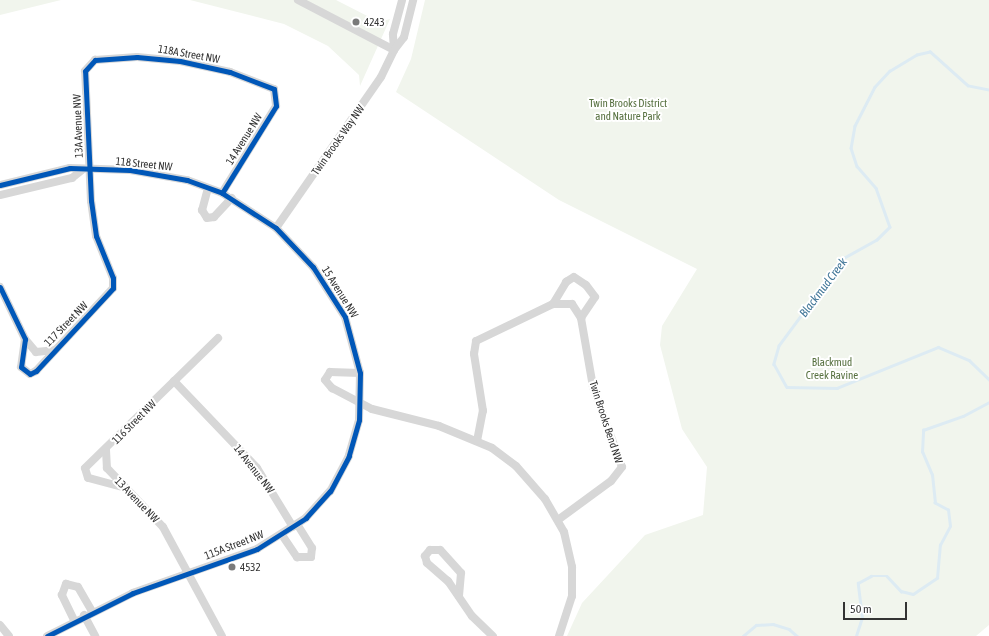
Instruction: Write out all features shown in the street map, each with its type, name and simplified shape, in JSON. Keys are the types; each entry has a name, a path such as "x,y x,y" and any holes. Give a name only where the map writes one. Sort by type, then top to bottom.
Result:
{"street":[{"path":"298,0 394,50"},
{"path":"394,50 393,34 402,0"},
{"name":"Twin Brooks Way NW","path":"276,228 340,140 381,77 394,50 404,38 413,0"},
{"name":"118A Street NW","path":"91,61 133,57 180,61 266,84 277,94"},
{"name":"13A Avenue NW","path":"91,61 85,71 86,170 94,226 114,284"},
{"name":"14 Avenue NW","path":"222,193 273,112 277,94"},
{"name":"118 Street NW","path":"0,185 70,168 158,173 222,193 232,198 276,228"},
{"path":"0,195 72,178 86,170"},
{"path":"208,188 202,210 207,218 214,217 232,198"},
{"name":"15 Avenue NW","path":"276,228 303,254 339,306 355,343 360,373 361,404"},
{"path":"477,441 482,402 474,345 483,337 553,304 572,304 582,318 595,297 586,285 574,277 566,282 553,304"},
{"name":"117 Street NW","path":"25,339 21,367 30,374 110,294 114,284"},
{"path":"0,287 25,339 39,353 56,349"},
{"name":"Twin Brooks Bend NW","path":"558,520 611,481 622,467 593,387 582,318"},
{"name":"116 Street NW","path":"126,488 86,476 86,465 107,448 218,338"},
{"path":"360,373 330,372 325,380 329,387 361,404 477,441 504,456 525,474 558,520 570,555 573,583 569,610 559,636"},
{"name":"14 Avenue NW","path":"174,381 257,468 295,526"},
{"name":"115A Street NW","path":"47,636 92,611 189,573 257,549 295,526 322,501 344,467 354,445 361,404"},
{"name":"13 Avenue NW","path":"107,448 107,468 163,527 222,636"},
{"path":"282,535 297,557 309,559 312,548 295,526"},
{"path":"459,596 460,573 440,550 430,550 425,560 459,596 493,636"},
{"path":"74,620 62,595 66,584 78,587 92,611"},
{"path":"84,615 95,636"},
{"path":"0,625 9,636"}],"green space":[{"path":"0,0 61,0 0,15"},
{"path":"190,0 336,0 379,22 390,19 360,86 359,75 328,46 284,24"},
{"name":"Blackmud Creek Ravine","path":"425,0 989,0 989,625 976,636 567,636 582,603 645,535 703,515 707,467 682,429 660,345 662,326 697,269 559,200 396,92 411,59"}],"waterway":[{"name":"Blackmud Creek","path":"989,90 968,86 930,52 917,55 890,71 875,87 855,126 851,148 857,166 876,188 890,227 877,240 844,258 779,346 774,364 787,387 837,388 938,347 969,360 989,379"},
{"name":"Blackmud Creek","path":"856,636 862,618 858,583 871,576 887,576 901,591 913,594 937,578 940,545 950,526 948,510 935,503 932,475 922,452 923,430 963,416 989,402"},
{"name":"Blackmud Creek","path":"743,636 756,625 773,624 789,629 797,636"}],"cycle path":[{"path":"0,287 25,339 21,367 30,374 36,371 113,288 113,278 96,236 91,201 85,71 95,60 137,57 180,61 230,72 274,89 276,106 222,193"},
{"path":"0,185 70,168 130,170 187,180 222,193 276,228 313,267 345,317 360,373 359,420 349,456 330,491 306,518 257,549 133,593 47,636"}],"place":[{"name":"4243","path":"356,22"},
{"name":"4532","path":"232,567"}],"park label":[{"name":"Twin Brooks District and Nature Park","path":"628,110"}]}
